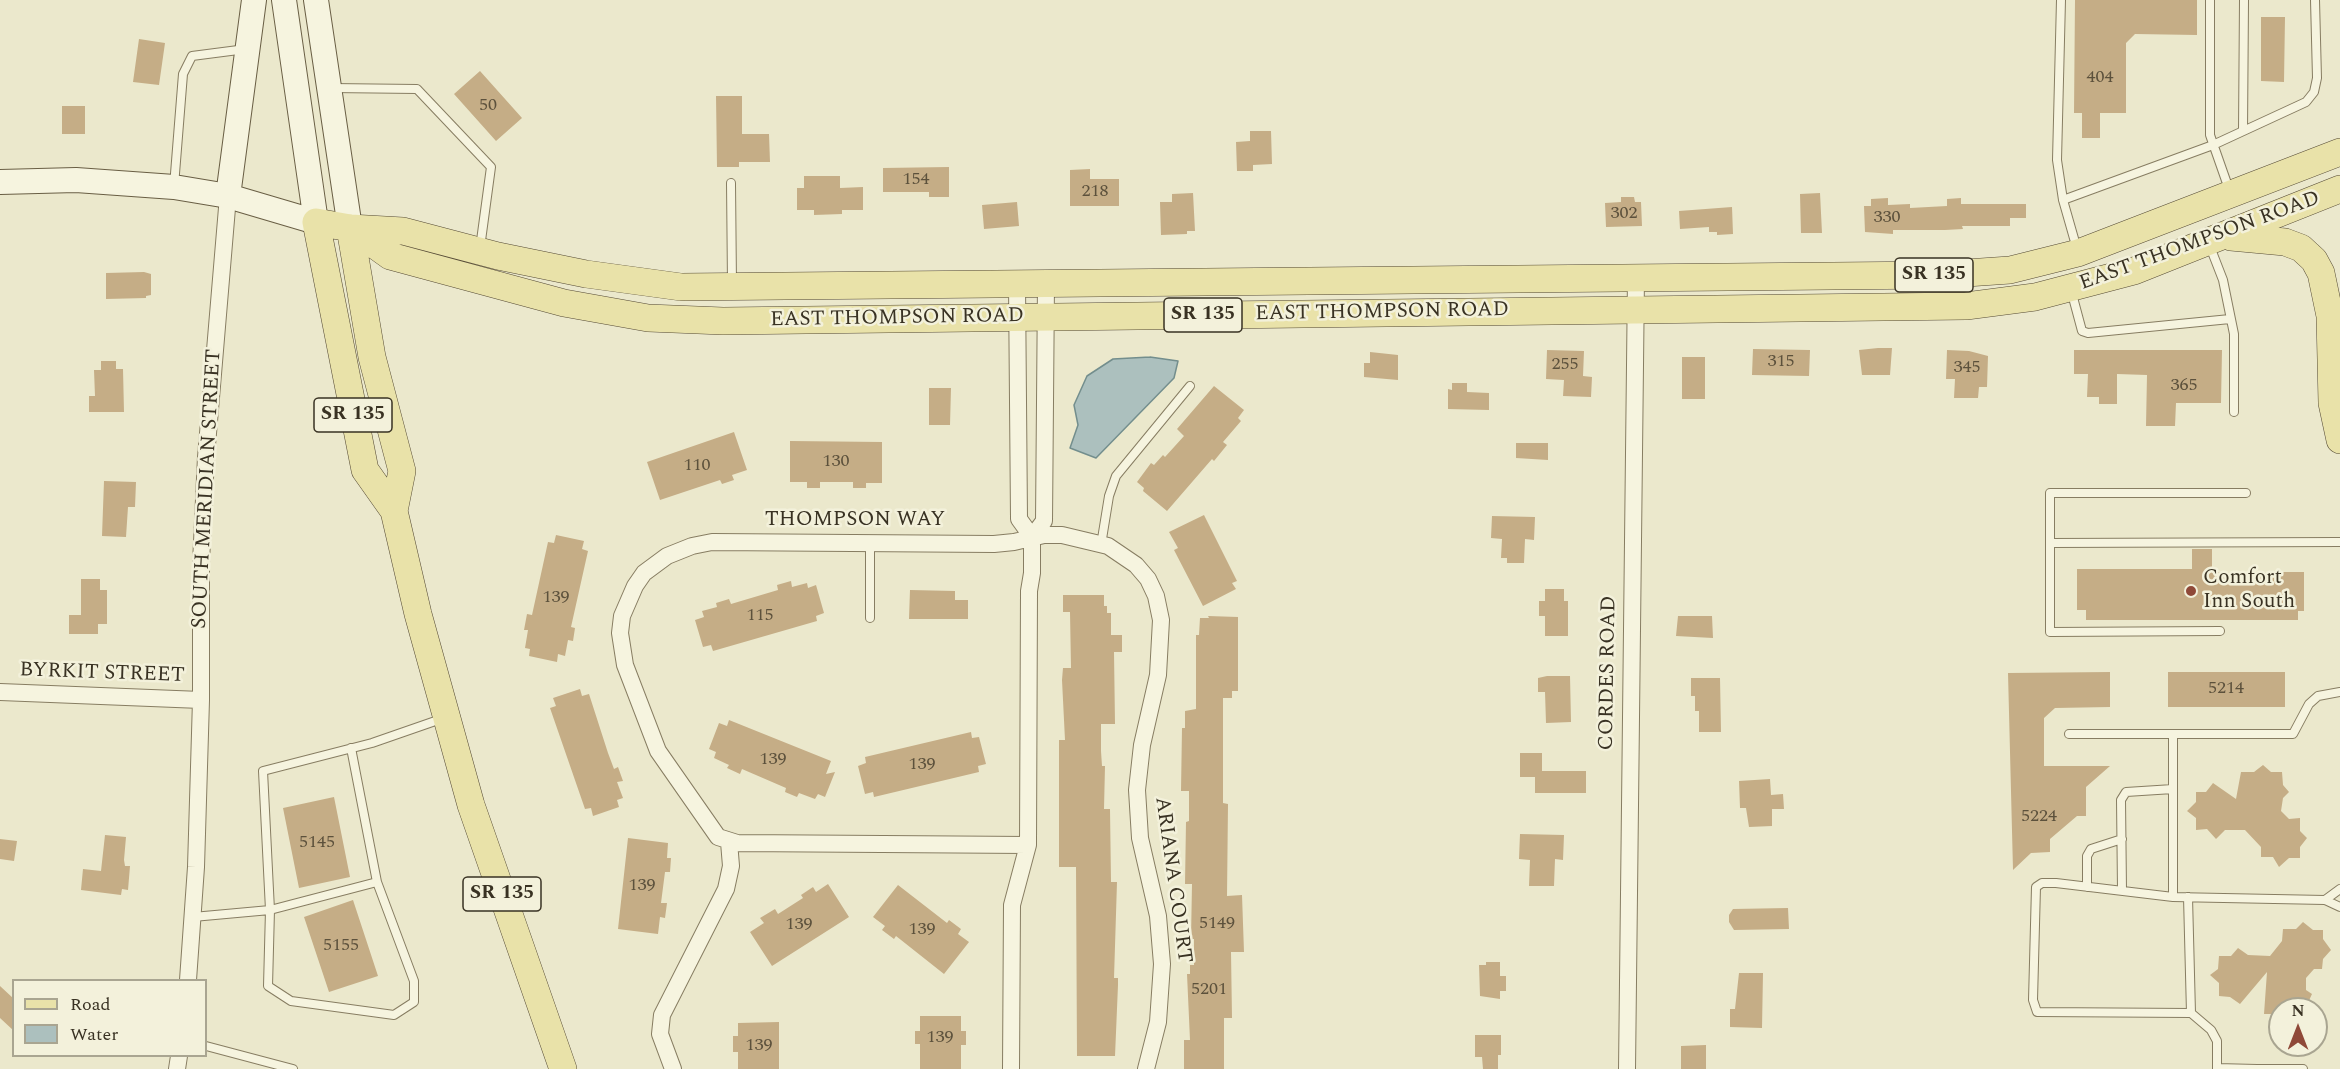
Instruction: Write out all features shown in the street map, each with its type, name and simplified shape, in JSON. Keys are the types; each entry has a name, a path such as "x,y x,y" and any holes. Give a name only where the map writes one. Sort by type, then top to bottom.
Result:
{"main road":[{"name":"SOUTH MERIDIAN STREET","path":"228,196 254,0"},
{"path":"284,0 316,222"},
{"path":"316,0 327,88 350,228"},
{"name":"EAST THOMPSON ROAD","path":"0,182 76,180 174,187 228,196 316,222 350,228 402,231 480,251 644,284 732,287 1975,273 2025,267 2078,253 2340,152"},
{"path":"2312,163 2340,166"},
{"name":"EAST THOMPSON ROAD","path":"350,228 390,256 564,303 648,318 723,321 1966,306 1999,304 2071,289 2134,270 2216,240 2340,189"},
{"name":"SR 135","path":"316,222 365,470 394,511 445,718 471,805 563,1069"},
{"name":"SR 135","path":"350,228 372,357 402,471 394,511"},
{"path":"2216,240 2284,242 2301,248 2314,260 2328,294 2332,403 2340,440"}],"street":[{"name":"SOUTH MERIDIAN STREET","path":"188,979 193,917 201,700 201,562 206,457 228,196"},
{"name":"CORDES ROAD","path":"1627,1069 1636,277"},
{"path":"1011,1069 1012,905 1028,845 1032,537 1044,521 1046,283"},
{"path":"1017,284 1019,519 1032,537"},
{"name":"ARIANA COURT","path":"1032,537 1062,535 1101,545 1121,553 1145,575 1156,596 1161,620 1158,675 1142,745 1137,790 1140,832 1158,915 1162,964 1158,1022 1146,1069"},
{"name":"THOMPSON WAY","path":"729,842 712,831 658,751 622,649 622,616 635,586 650,568 680,551 712,542 994,544 1032,537"},
{"name":"BYRKIT STREET","path":"0,692 201,700"},
{"path":"673,1069 660,1034 662,1015 726,889 731,866 729,842 1028,845"}],"lane":[{"path":"2061,0 2057,160 2063,200 2078,253"},
{"path":"2210,0 2210,135 2232,195"},
{"path":"2243,131 2244,0"},
{"path":"2063,200 2213,145 2306,102 2314,92 2317,78 2315,0"},
{"path":"174,187 183,74 192,56 247,49"},
{"path":"327,88 417,89 484,159 491,167 480,251"},
{"path":"732,183 732,287"},
{"path":"2216,240 2234,334 2234,412"},
{"path":"2071,289 2082,331 2088,333 2230,319"},
{"path":"1101,545 1109,496 1116,476 1190,386"},
{"path":"2220,631 2050,632 2050,493 2246,493"},
{"path":"2050,543 2340,542"},
{"path":"870,543 870,618"},
{"path":"2069,734 2293,734 2309,704 2318,696 2340,692"},
{"path":"351,748 377,882 414,981 414,1002 394,1016 291,1001 268,986 270,910 263,771 351,748 445,718"},
{"path":"2173,734 2174,897"},
{"path":"2122,890 2121,800 2126,792 2173,789"},
{"path":"2087,887 2087,856 2091,849 2122,839"},
{"path":"193,917 270,910 377,882"},
{"path":"2303,1069 2217,1069 2217,1041 2211,1030 2191,1013 2037,1012 2033,1000 2036,887 2042,883 2174,897 2325,900 2340,907"},
{"path":"2325,900 2340,889"},
{"path":"2188,897 2191,1013"},
{"path":"207,1046 293,1069"}],"water":[{"path":"1150,357 1178,361 1174,378 1096,458 1070,448 1078,425 1074,405 1087,376 1113,359"}],"building":[{"path":"2075,0 2197,0 2197,35 2135,34 2126,43 2126,113 2100,113 2100,138 2082,138 2082,113 2074,113"},
{"path":"2261,17 2285,17 2284,82 2261,81"},
{"path":"139,39 165,43 159,85 133,82"},
{"path":"480,71 522,118 496,141 454,94"},
{"path":"716,96 742,96 742,134 769,134 770,162 739,162 739,167 717,167"},
{"path":"62,106 85,106 85,134 62,134"},
{"path":"1250,131 1271,131 1272,164 1253,165 1253,171 1237,171 1236,142 1250,141"},
{"path":"949,167 949,197 929,197 929,192 883,192 883,168"},
{"path":"1090,169 1090,179 1119,179 1119,206 1070,206 1070,170"},
{"path":"804,176 840,176 840,188 863,187 863,210 842,210 842,214 814,215 814,210 797,210 797,188 804,188"},
{"path":"1193,193 1195,231 1187,231 1187,234 1161,235 1160,202 1172,202 1172,194"},
{"path":"1820,193 1822,233 1801,233 1800,194"},
{"path":"1621,197 1634,197 1635,202 1641,202 1642,226 1606,227 1605,203 1621,202"},
{"path":"1888,198 1888,205 1910,204 1910,208 1947,206 1947,199 1961,198 1961,204 2026,204 2026,218 2010,218 2010,226 1893,230 1893,234 1865,232 1864,206 1871,206 1871,199"},
{"path":"1017,202 1019,226 984,229 982,205"},
{"path":"1732,207 1733,234 1717,235 1717,232 1709,232 1709,227 1680,229 1679,211"},
{"path":"144,272 151,274 151,295 146,298 106,299 106,273"},
{"path":"1892,348 1890,375 1862,375 1859,350"},
{"path":"1753,349 1810,350 1809,376 1752,375"},
{"path":"1547,350 1584,351 1583,376 1592,377 1591,397 1563,396 1564,380 1546,379"},
{"path":"1947,350 1969,351 1988,356 1987,387 1979,387 1978,398 1954,398 1955,379 1946,379"},
{"path":"2074,350 2222,350 2221,403 2176,403 2175,426 2146,426 2147,375 2117,374 2117,404 2099,404 2099,397 2087,397 2088,374 2074,374"},
{"path":"1370,352 1398,355 1398,380 1364,377 1364,363 1370,363"},
{"path":"1682,357 1705,357 1705,399 1682,399"},
{"path":"101,361 116,361 116,369 123,369 124,412 89,412 89,396 95,396 94,370 101,370"},
{"path":"1452,383 1467,383 1467,392 1489,393 1489,410 1448,409 1448,389 1452,390"},
{"path":"1214,386 1244,410 1238,418 1241,421 1223,442 1227,445 1214,461 1212,459 1167,511 1143,491 1144,488 1137,482 1151,463 1154,465 1163,455 1165,457 1184,436 1177,429"},
{"path":"929,388 951,388 950,425 929,425"},
{"path":"734,432 747,470 732,475 734,480 722,484 720,480 660,500 647,462"},
{"path":"790,441 882,442 882,483 866,483 866,488 853,488 853,482 820,482 820,488 807,488 807,482 790,482"},
{"path":"1516,443 1548,443 1548,460 1516,458"},
{"path":"104,481 136,482 135,507 128,507 126,537 102,536"},
{"path":"1204,515 1237,581 1232,583 1236,589 1203,606 1174,550 1178,548 1169,532"},
{"path":"1492,516 1535,517 1534,540 1525,539 1524,563 1507,563 1507,558 1501,558 1502,539 1491,538"},
{"path":"556,535 584,541 582,549 588,551 571,627 575,628 573,641 568,640 565,656 558,654 557,662 529,656 530,649 525,648 528,630 524,630 527,614 532,615 548,542 554,543"},
{"name":"Comfort Inn South","path":"2192,549 2212,549 2212,572 2304,572 2304,611 2298,611 2298,620 2086,620 2086,610 2077,610 2077,569 2192,569"},
{"path":"81,579 100,579 100,590 107,590 107,624 98,624 98,634 69,634 69,615 81,615"},
{"path":"791,581 792,587 807,583 808,588 816,585 824,613 816,616 817,621 713,651 711,645 703,647 695,620 704,617 702,611 717,607 716,603 729,599 731,604 778,590 777,585"},
{"path":"1545,589 1564,589 1564,601 1568,601 1568,636 1545,636 1545,616 1539,616 1539,601 1545,601"},
{"path":"910,590 955,591 955,600 968,600 968,619 909,619"},
{"path":"1063,595 1104,595 1104,606 1107,606 1107,613 1111,613 1111,635 1122,635 1122,652 1114,652 1115,724 1101,724 1102,766 1105,766 1104,809 1110,809 1111,882 1117,882 1114,978 1118,978 1118,985 1115,1056 1077,1056 1076,867 1059,867 1059,740 1065,740 1062,680 1063,668 1071,668 1070,612 1063,612"},
{"path":"1208,616 1238,617 1238,691 1232,691 1232,698 1223,698 1223,803 1228,804 1227,896 1242,895 1244,952 1231,952 1232,1018 1224,1018 1224,1069 1184,1069 1184,1040 1190,1040 1187,974 1190,974 1190,965 1194,965 1194,939 1191,939 1192,884 1185,884 1189,791 1181,791 1182,728 1185,728 1185,711 1196,709 1196,635 1199,635 1200,618 1209,618"},
{"path":"1678,616 1712,616 1713,638 1676,636"},
{"path":"2110,672 2110,707 2055,708 2044,718 2044,766 2110,766 2086,787 2086,816 2077,816 2050,839 2050,852 2031,853 2013,870 2008,673"},
{"path":"2168,672 2285,672 2285,707 2168,707"},
{"path":"1570,676 1571,722 1546,723 1545,692 1538,692 1538,678"},
{"path":"1691,678 1720,678 1721,732 1699,732 1699,711 1695,711 1695,696 1691,696"},
{"path":"580,689 582,696 589,694 614,769 618,767 623,781 617,782 623,798 617,800 619,807 593,816 591,808 585,809 550,708 556,706 553,698"},
{"path":"729,720 831,761 826,774 835,772 825,797 818,794 815,799 799,793 797,797 785,792 786,788 742,769 740,774 727,768 729,765 714,758 716,752 709,749 719,723 727,726"},
{"path":"971,732 972,738 979,737 986,764 978,766 979,772 874,797 873,792 865,794 858,766 866,763 865,757"},
{"path":"1520,753 1542,753 1542,771 1586,771 1586,793 1535,793 1535,777 1520,777"},
{"path":"2263,765 2271,772 2282,772 2283,785 2289,792 2283,798 2281,811 2289,819 2300,818 2300,831 2307,838 2300,847 2300,858 2289,858 2279,867 2273,857 2261,857 2261,847 2245,830 2225,830 2216,839 2207,829 2196,830 2196,818 2187,811 2196,802 2196,792 2206,792 2213,783 2236,799 2241,772 2254,772"},
{"path":"1770,779 1771,795 1783,794 1784,809 1772,809 1772,826 1749,827 1746,808 1740,808 1739,781"},
{"path":"334,797 350,877 299,888 283,808"},
{"path":"1520,834 1564,835 1563,860 1555,859 1554,886 1529,886 1530,860 1519,859"},
{"path":"105,835 126,837 124,860 125,866 130,866 128,890 122,889 121,895 81,890 83,869 101,871"},
{"path":"628,838 668,843 667,858 671,858 670,872 665,872 661,903 667,903 665,918 660,917 658,934 618,929"},
{"path":"0,839 17,841 14,861 0,859"},
{"path":"828,884 849,917 772,966 750,932 764,923 760,918 775,909 778,914 803,898 801,895 813,887 816,892"},
{"path":"898,885 947,923 949,920 961,929 958,934 969,942 944,974 896,936 894,939 882,930 885,926 873,917"},
{"path":"353,900 378,976 329,992 304,917"},
{"path":"1788,908 1789,929 1734,930 1729,922 1729,915 1733,909"},
{"path":"2303,922 2313,930 2323,930 2323,939 2331,950 2323,959 2322,969 2314,969 2306,978 2306,990 2312,994 2311,997 2268,997 2268,1014 2264,1014 2267,972 2240,1004 2230,997 2219,996 2219,983 2210,975 2218,969 2219,956 2231,956 2238,948 2248,955 2270,956 2282,941 2283,929 2296,929"},
{"path":"1486,962 1500,962 1500,976 1506,976 1506,991 1500,991 1500,999 1480,996 1479,965 1486,965"},
{"path":"1739,973 1763,973 1762,1028 1730,1027 1730,1009 1735,1009"},
{"path":"0,986 12,997 12,1029 0,1018"},
{"path":"920,1016 961,1016 961,1031 966,1031 966,1045 961,1045 961,1069 920,1069 920,1044 915,1044 915,1031 920,1031"},
{"path":"779,1022 779,1069 738,1069 738,1052 733,1052 733,1036 738,1036 738,1023"},
{"path":"1475,1035 1501,1035 1498,1069 1483,1069 1482,1057 1475,1057"},
{"path":"1706,1045 1706,1069 1681,1069 1681,1046"}],"place":[{"name":"Comfort Inn South","path":"2191,591"}]}
